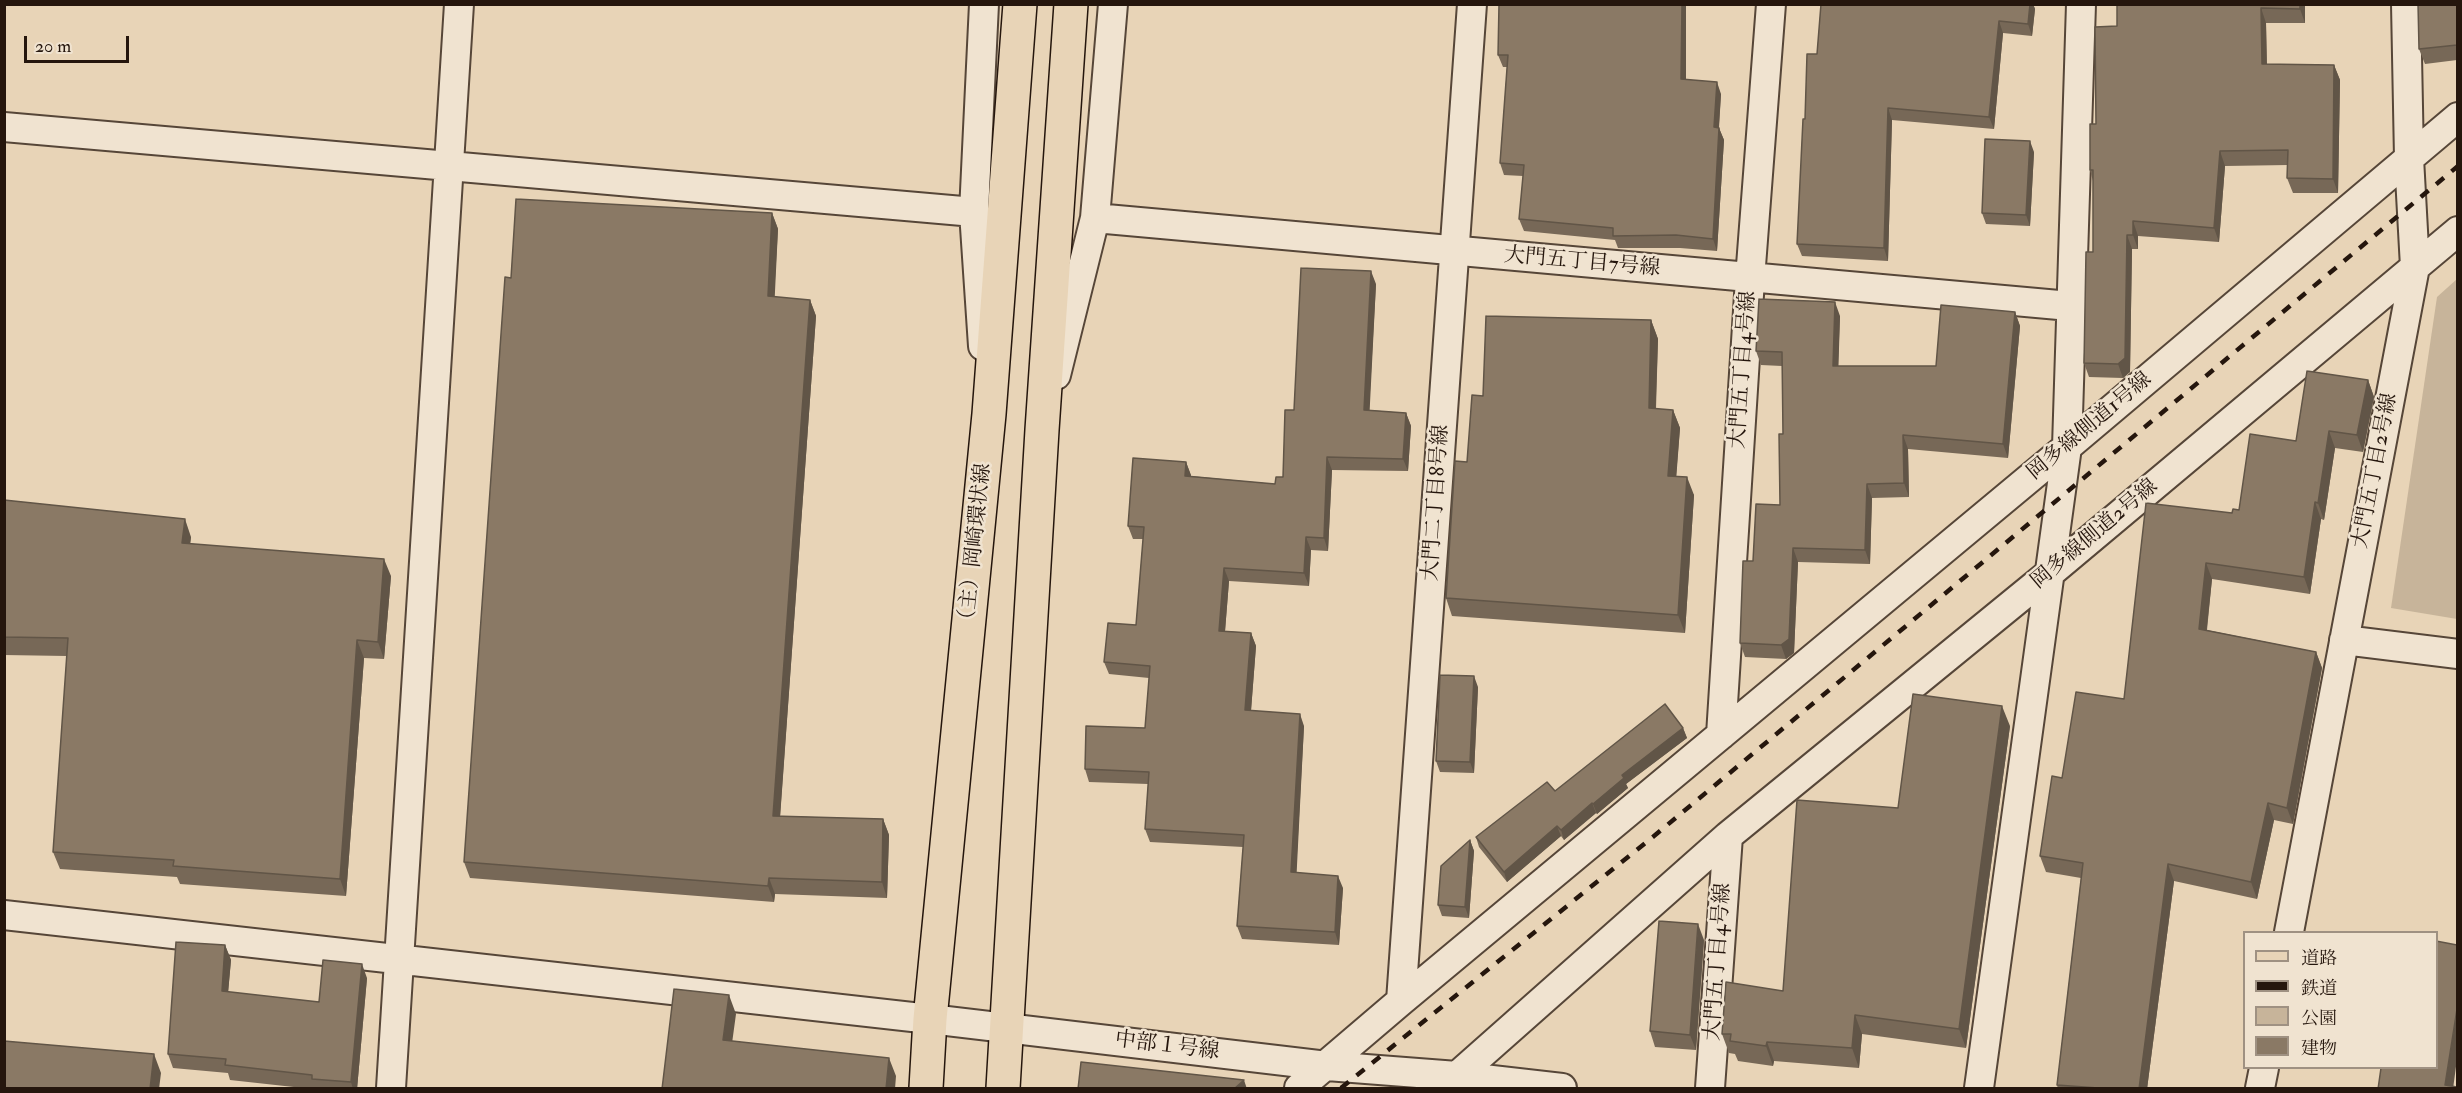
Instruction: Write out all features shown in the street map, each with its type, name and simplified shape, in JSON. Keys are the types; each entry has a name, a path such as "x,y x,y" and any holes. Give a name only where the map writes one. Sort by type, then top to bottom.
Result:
{"main road":[{"name":"（主）岡崎環状線","path":"926,1089 930,1019 988,414 1020,4"},
{"path":"1004,1089 1042,430 1071,4"}],"street":[{"path":"391,1089 459,4"},
{"path":"984,4 974,212 988,414"},
{"path":"1042,430 1095,218 1113,4"},
{"name":"大門二丁目8号線","path":"1401,1001 1472,4"},
{"name":"大門五丁目4号線","path":"1721,735 1750,279 1771,4"},
{"path":"1979,1089 2067,447 2080,4"},
{"name":"大門五丁目2号線","path":"2289,931 2415,267 2409,158 2406,4"},
{"name":"岡多線側道1号線","path":"1299,1089 1401,1001 2067,447 2457,117"},
{"path":"4,127 974,212"},
{"name":"大門五丁目7号線","path":"1095,218 1750,279 2070,306"},
{"name":"岡多線側道2号線","path":"1457,1076 1728,836 2050,573 2457,231"},
{"path":"2343,640 2457,654"},
{"name":"大門五丁目4号線","path":"1710,1089 1728,836"},
{"name":"中部１号線","path":"4,915 1008,1028 1327,1066 1400,1080 1457,1076 1562,1089"},
{"path":"2260,1089 2264,1069"}],"green space":[{"path":"2457,279 2457,619 2391,608 2437,297"}],"building":[{"path":"1499,4 1682,4 1681,79 1717,82 1714,127 1719,128 1713,239 1676,235 1613,236 1613,228 1519,219 1524,165 1500,163 1508,55 1498,55"},
{"path":"1821,4 2030,4 2028,24 1999,21 1989,117 1888,108 1884,248 1797,244 1807,54 1817,54"},
{"path":"2117,4 2300,4 2300,9 2261,8 2262,64 2334,65 2333,179 2287,178 2288,150 2220,151 2214,228 2133,221 2133,235 2127,235 2125,358 2118,364 2084,363 2086,252 2093,252 2093,170 2090,170 2090,124 2096,124 2095,27 2117,26"},
{"path":"2418,4 2457,4 2457,45 2419,49"},
{"path":"1985,139 2030,141 2026,215 1982,213"},
{"path":"516,199 772,213 768,296 810,300 773,816 883,819 882,882 769,878 768,886 464,862 505,277 511,278"},
{"path":"1301,268 1371,271 1364,410 1406,413 1403,459 1327,457 1324,538 1306,537 1304,573 1224,568 1219,631 1251,633 1245,710 1300,714 1291,872 1338,876 1335,932 1237,926 1244,835 1145,829 1149,772 1085,769 1086,726 1145,728 1150,666 1104,662 1108,623 1136,625 1144,527 1128,526 1133,458 1186,462 1185,476 1275,484 1276,477 1283,477 1285,410 1294,410"},
{"path":"1759,299 1835,302 1833,366 1936,366 1941,305 2015,312 2003,444 1903,435 1904,483 1867,484 1865,550 1793,548 1789,639 1781,645 1740,643 1743,561 1753,561 1756,504 1780,505 1779,434 1783,434 1782,352 1756,351"},
{"path":"1486,316 1651,320 1649,408 1673,410 1668,476 1687,477 1678,615 1446,598 1455,461 1467,462 1472,395 1483,396"},
{"path":"2307,371 2368,380 2357,435 2329,431 2318,503 2315,502 2304,577 2206,563 2199,629 2316,652 2287,808 2268,803 2251,882 2168,864 2139,1089 2057,1085 2083,863 2040,856 2052,776 2062,778 2076,692 2124,699 2146,503 2232,513 2233,509 2239,510 2250,434 2296,441"},
{"path":"4,500 185,519 182,543 384,559 378,642 357,640 340,879 173,866 174,860 53,852 68,638 4,637"},
{"path":"1440,675 1474,676 1470,762 1436,761"},
{"path":"1913,694 2002,706 1959,1029 1855,1015 1852,1048 1767,1042 1766,1046 1730,1041 1731,1034 1722,1034 1726,982 1783,991 1797,800 1898,808"},
{"path":"1665,704 1683,728 1622,775 1624,778 1561,830 1557,826 1504,872 1476,837 1547,782 1555,791"},
{"path":"1470,840 1465,907 1438,905 1441,866"},
{"path":"1659,921 1698,924 1690,1035 1650,1031"},
{"path":"2438,941 2457,945 2457,1009 2445,1085 2457,1087 2457,1089 2378,1089 2381,1069 2438,1069"},
{"path":"176,942 225,945 222,991 319,1002 323,960 362,964 351,1082 312,1079 312,1075 225,1065 226,1059 168,1054"},
{"path":"674,989 729,995 723,1040 889,1058 886,1089 662,1089"},
{"path":"4,1041 154,1054 150,1089 4,1089"},
{"path":"1081,1062 1244,1080 1234,1089 1078,1089"}],"railway":[{"path":"1341,1088 1654,836 2458,166"}]}
